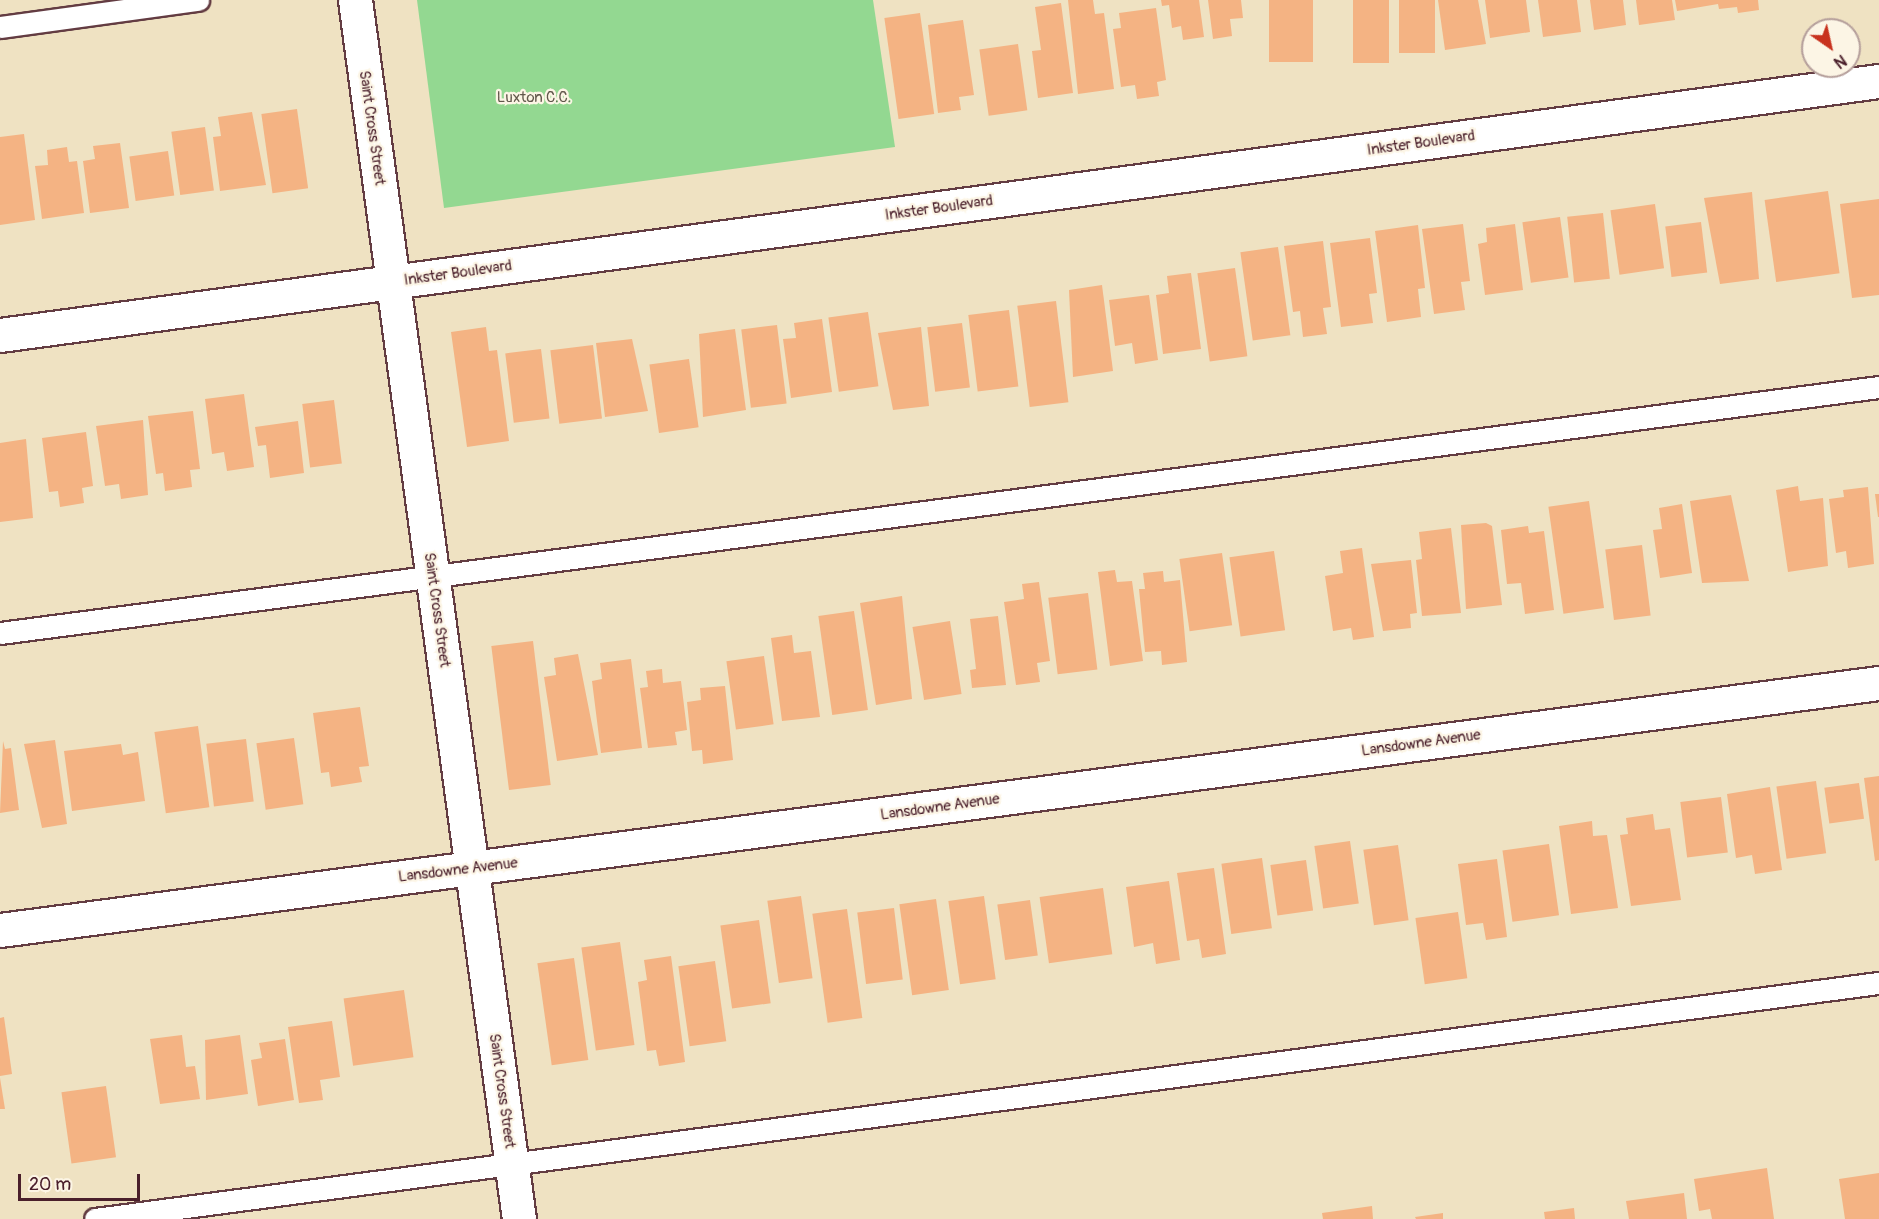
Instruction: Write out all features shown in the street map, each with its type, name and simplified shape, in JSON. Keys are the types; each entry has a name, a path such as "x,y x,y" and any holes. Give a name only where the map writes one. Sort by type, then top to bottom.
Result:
{"street":[{"name":"Saint Cross Street","path":"355,0 519,1219"},
{"name":"Inkster Boulevard","path":"0,335 1879,81"},
{"name":"Lansdowne Avenue","path":"0,930 1879,683"}],"lane":[{"path":"0,27 198,0"},
{"path":"0,633 1879,387"},
{"path":"95,1219 1879,983"}],"green space":[{"name":"Luxton C.C.","path":"417,0 873,0 895,147 444,208"}],"building":[{"path":"1068,0 1093,0 1095,14 1104,13 1114,89 1078,94"},
{"path":"1161,0 1199,0 1204,37 1183,40 1181,26 1172,28 1169,5 1162,6"},
{"path":"1208,0 1241,0 1243,18 1230,19 1232,36 1213,39"},
{"path":"1269,0 1313,0 1313,62 1269,62"},
{"path":"1353,0 1389,0 1389,63 1353,63"},
{"path":"1399,0 1435,0 1435,53 1399,53"},
{"path":"1438,0 1478,0 1486,44 1445,50"},
{"path":"1485,0 1526,0 1530,32 1490,38"},
{"path":"1538,0 1577,0 1581,32 1543,37"},
{"path":"1590,0 1623,0 1626,25 1594,30"},
{"path":"1636,0 1672,0 1675,20 1639,25"},
{"path":"1675,0 1758,0 1759,10 1738,13 1737,7 1719,9 1718,4 1677,11"},
{"path":"1061,3 1073,93 1038,98 1032,51 1041,50 1035,7"},
{"path":"1156,8 1166,80 1157,82 1159,96 1137,99 1135,85 1121,87 1113,29 1121,28 1119,13"},
{"path":"920,13 934,114 899,119 884,18"},
{"path":"963,20 974,95 959,97 961,110 938,113 928,25"},
{"path":"1018,44 1027,110 989,116 979,49"},
{"path":"297,109 308,188 272,193 261,114"},
{"path":"252,112 266,185 220,191 213,137 221,136 218,117"},
{"path":"205,127 214,190 180,195 171,132"},
{"path":"24,134 35,220 0,225 0,137"},
{"path":"120,143 129,208 90,213 83,161 95,159 93,146"},
{"path":"67,147 69,162 77,161 84,213 42,219 35,166 48,165 47,150"},
{"path":"168,151 174,196 136,201 129,156"},
{"path":"1828,191 1840,273 1776,282 1765,200"},
{"path":"1752,192 1759,279 1720,284 1704,198"},
{"path":"1879,199 1879,295 1852,298 1840,204"},
{"path":"1655,204 1664,268 1619,275 1610,210"},
{"path":"1603,213 1610,279 1574,282 1567,217"},
{"path":"1560,217 1568,277 1531,283 1522,222"},
{"path":"1701,222 1707,273 1671,277 1665,226"},
{"path":"1463,224 1470,281 1461,282 1465,310 1434,314 1422,229"},
{"path":"1515,224 1523,290 1485,295 1478,244 1487,242 1486,228"},
{"path":"1418,225 1425,288 1418,289 1421,317 1387,322 1375,231"},
{"path":"1370,238 1377,293 1369,294 1373,323 1341,327 1330,243"},
{"path":"1323,241 1331,307 1323,308 1327,334 1303,337 1300,311 1293,312 1284,246"},
{"path":"1278,247 1290,335 1253,340 1240,252"},
{"path":"1235,268 1247,356 1210,361 1197,273"},
{"path":"1191,273 1201,349 1163,354 1156,295 1169,293 1167,276"},
{"path":"1102,285 1113,371 1073,377 1069,290"},
{"path":"1149,295 1158,360 1135,364 1132,343 1115,346 1109,300"},
{"path":"1056,301 1068,402 1030,407 1017,306"},
{"path":"1009,310 1018,386 978,391 968,315"},
{"path":"868,312 878,386 839,392 828,318"},
{"path":"822,319 832,392 791,398 783,339 796,338 794,323"},
{"path":"962,323 970,388 935,392 927,327"},
{"path":"777,325 787,403 751,408 741,329"},
{"path":"486,327 489,351 497,350 509,441 467,447 451,332"},
{"path":"921,327 929,406 893,410 878,333"},
{"path":"735,329 746,410 703,417 699,334"},
{"path":"632,339 648,411 605,417 596,343"},
{"path":"593,345 602,418 559,424 550,350"},
{"path":"541,349 550,418 514,423 505,353"},
{"path":"689,359 699,427 659,433 649,365"},
{"path":"244,394 254,467 227,471 224,452 212,454 205,399"},
{"path":"334,400 342,464 310,467 302,404"},
{"path":"193,411 200,469 190,470 192,487 165,491 163,473 156,474 148,416"},
{"path":"143,420 148,495 121,499 119,484 105,486 96,426"},
{"path":"298,421 304,473 270,478 266,445 258,446 255,427"},
{"path":"86,432 93,486 82,488 84,503 60,507 58,491 49,492 42,438"},
{"path":"26,439 33,518 0,522 0,443"},
{"path":"1798,486 1800,501 1823,498 1828,566 1788,572 1776,490"},
{"path":"1868,487 1874,564 1848,568 1846,551 1836,553 1829,499 1844,497 1843,490"},
{"path":"1875,494 1879,494 1879,517 1878,517"},
{"path":"1731,495 1749,581 1702,583 1690,501"},
{"path":"1589,501 1604,608 1563,614 1548,507"},
{"path":"1682,504 1692,573 1660,578 1653,530 1662,529 1659,508"},
{"path":"1486,523 1492,526 1502,605 1466,609 1461,525"},
{"path":"1528,526 1529,533 1544,531 1554,610 1525,614 1521,583 1507,584 1501,530"},
{"path":"1451,528 1461,613 1422,616 1416,560 1422,559 1419,532"},
{"path":"1642,545 1651,615 1614,620 1605,550"},
{"path":"1362,548 1374,637 1353,640 1351,628 1333,631 1325,576 1343,573 1340,551"},
{"path":"1274,551 1285,630 1241,636 1229,557"},
{"path":"1222,553 1232,625 1190,631 1179,559"},
{"path":"1411,560 1417,613 1410,614 1411,628 1383,631 1371,564"},
{"path":"1115,570 1117,582 1132,581 1143,661 1110,666 1098,572"},
{"path":"1163,571 1164,582 1180,580 1187,662 1162,665 1161,651 1145,652 1139,589 1145,589 1143,573"},
{"path":"1039,582 1050,661 1037,663 1040,682 1016,685 1004,602 1024,599 1022,584"},
{"path":"1088,593 1097,669 1058,674 1048,598"},
{"path":"902,596 912,699 876,705 860,603"},
{"path":"854,611 868,710 832,715 818,616"},
{"path":"998,616 1006,685 972,688 970,670 976,669 970,619"},
{"path":"950,621 962,694 924,700 912,627"},
{"path":"792,635 794,653 811,651 820,717 782,721 771,638"},
{"path":"533,641 551,785 509,790 491,646"},
{"path":"578,654 598,755 557,761 544,677 556,675 554,658"},
{"path":"764,656 774,724 736,730 726,661"},
{"path":"631,659 642,748 601,753 592,681 602,679 600,663"},
{"path":"662,669 663,683 681,681 687,730 675,732 677,745 648,748 640,688 648,687 646,671"},
{"path":"725,686 733,760 703,764 702,750 692,751 687,702 701,700 700,688"},
{"path":"360,707 369,766 359,767 362,782 331,787 329,772 321,773 313,713"},
{"path":"198,726 209,807 166,813 154,732"},
{"path":"294,738 303,804 266,810 256,743"},
{"path":"246,739 254,802 214,806 206,744"},
{"path":"55,740 67,824 42,828 24,744"},
{"path":"3,741 5,749 11,748 19,810 0,813"},
{"path":"121,744 123,755 138,752 145,801 72,811 64,751"},
{"path":"1879,776 1879,860 1875,861 1864,778"},
{"path":"1816,781 1826,853 1787,859 1776,787"},
{"path":"1859,783 1864,819 1829,824 1824,788"},
{"path":"1770,787 1782,870 1755,874 1752,855 1736,858 1727,794"},
{"path":"1721,797 1728,853 1687,858 1680,802"},
{"path":"1653,814 1655,830 1670,828 1681,900 1631,906 1620,835 1628,834 1626,818"},
{"path":"1592,821 1593,836 1607,835 1618,908 1571,914 1559,826"},
{"path":"1350,841 1359,903 1323,908 1314,846"},
{"path":"1549,844 1559,915 1512,922 1502,851"},
{"path":"1398,845 1409,920 1374,925 1363,850"},
{"path":"1262,858 1272,928 1231,934 1221,864"},
{"path":"1497,859 1507,937 1486,940 1483,923 1466,925 1458,864"},
{"path":"1306,860 1313,911 1277,916 1270,865"},
{"path":"1214,868 1226,954 1202,958 1199,939 1187,941 1177,873"},
{"path":"1169,881 1180,960 1156,964 1153,943 1134,947 1126,887"},
{"path":"1103,888 1112,954 1049,963 1040,897"},
{"path":"801,896 813,978 779,983 767,901"},
{"path":"984,896 996,979 960,984 948,901"},
{"path":"936,899 949,990 912,995 899,904"},
{"path":"1030,900 1038,955 1005,960 997,905"},
{"path":"894,908 903,979 866,984 857,913"},
{"path":"847,909 862,1018 828,1023 812,914"},
{"path":"1458,912 1467,978 1425,984 1415,918"},
{"path":"759,920 771,1003 732,1009 720,925"},
{"path":"620,942 634,1045 596,1050 581,947"},
{"path":"671,956 685,1062 659,1066 656,1050 647,1051 638,982 647,980 644,960"},
{"path":"574,958 588,1060 552,1065 537,963"},
{"path":"715,961 726,1041 690,1046 678,966"},
{"path":"404,990 413,1057 353,1066 344,998"},
{"path":"4,1017 12,1074 0,1076 0,1018"},
{"path":"332,1021 340,1077 320,1080 323,1100 299,1103 288,1027"},
{"path":"182,1035 186,1067 195,1066 200,1099 160,1104 150,1039"},
{"path":"240,1035 248,1094 206,1100 205,1040"},
{"path":"285,1039 294,1100 258,1106 251,1060 262,1058 259,1043"},
{"path":"0,1078 5,1109 0,1109"},
{"path":"106,1086 116,1157 71,1164 61,1092"},
{"path":"1767,1168 1774,1219 1712,1219 1710,1209 1699,1211 1694,1179"},
{"path":"1879,1173 1879,1219 1845,1219 1839,1179"},
{"path":"1684,1193 1687,1219 1629,1219 1626,1201"},
{"path":"1372,1206 1373,1219 1323,1219 1322,1213"},
{"path":"1574,1208 1575,1219 1545,1219 1544,1212"},
{"path":"1443,1213 1443,1219 1416,1219 1415,1217"}]}
